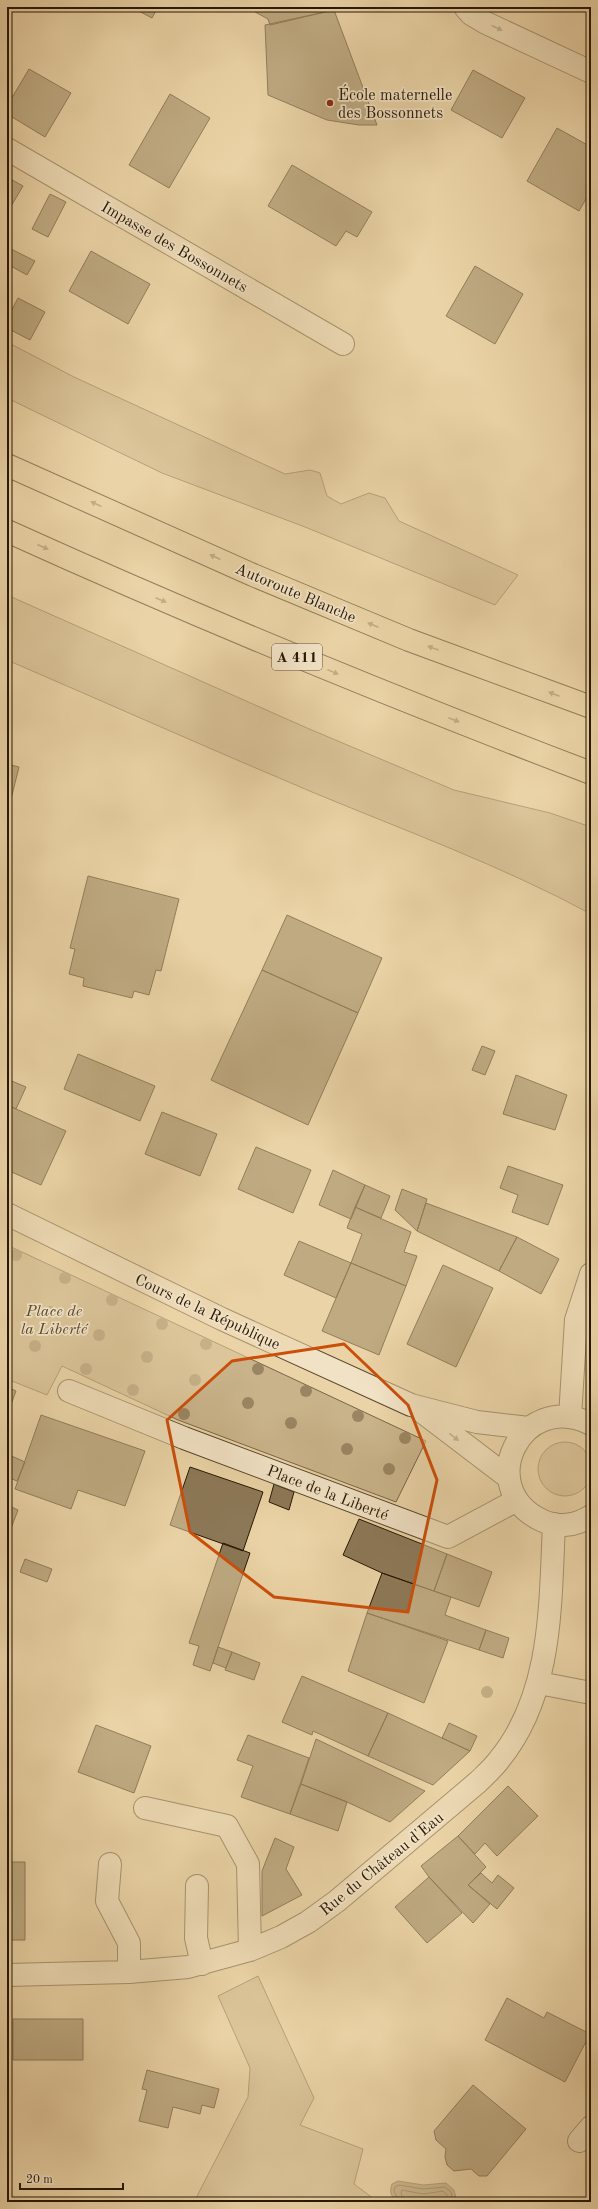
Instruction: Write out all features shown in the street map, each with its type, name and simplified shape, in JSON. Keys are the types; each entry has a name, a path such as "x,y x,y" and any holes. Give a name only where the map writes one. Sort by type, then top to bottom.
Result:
{"highway":[{"name":"Autoroute Blanche","path":"7,465 253,575 402,637 591,707"},
{"name":"A 411","path":"7,531 114,580 398,699 591,772"}],"street":[{"path":"465,7 471,14 486,23 591,72"},
{"name":"Impasse des Bossonnets","path":"7,149 343,344"},
{"name":"Cours de la République","path":"7,1214 222,1319 412,1405 477,1422 529,1428"},
{"path":"570,1417 576,1320 591,1274"},
{"name":"Place de la Liberté","path":"69,1391 184,1438 448,1537 517,1500"},
{"name":"Cours de la République","path":"412,1405 509,1478"},
{"path":"591,1424 570,1417 548,1418 529,1428 521,1436 510,1455 509,1478 517,1500 533,1515 554,1524 576,1523 591,1516"},
{"name":"Rue du Château d'Eau","path":"7,1975 129,1972 202,1964 250,1950 308,1922 337,1901 478,1782 499,1760 516,1735 539,1683 546,1640 554,1524"},
{"path":"539,1683 591,1693"},
{"path":"146,1808 227,1826 248,1864 250,1950"},
{"path":"110,1864 107,1901 129,1943 129,1972"},
{"path":"197,1886 196,1938 202,1964"}],"highlighted area":[{"path":"344,1344 408,1405 437,1480 408,1612 274,1597 190,1532 167,1420 232,1361"}],"green space":[{"path":"7,342 74,377 285,474 310,470 320,473 327,496 341,504 369,493 385,498 399,521 518,575 495,605 305,527 162,473 7,398"},
{"path":"7,595 307,728 454,790 550,813 591,827 591,914 523,880 274,776 7,660"},
{"name":"Place de la Liberté","path":"7,1245 426,1441 396,1502 178,1420 62,1366 47,1395 7,1379"},
{"path":"560,1442 570,1442 580,1446 588,1454 592,1464 592,1474 588,1484 580,1492 570,1496 560,1496 550,1492 542,1484 538,1474 538,1464 542,1454 550,1446"},
{"path":"258,1976 314,2098 300,2125 363,2149 354,2184 378,2202 194,2202 248,2097 250,2068 218,1996"}],"water":[{"path":"398,2181 423,2185 446,2183 454,2190 457,2202 398,2202 392,2196 391,2189 392,2184"}],"building":[{"path":"131,7 158,7 152,18"},
{"path":"246,7 334,7 334,10 270,25 268,19"},
{"path":"334,10 377,125 359,125 327,120 268,95 265,25"},
{"path":"29,69 71,93 45,137 7,114 7,106"},
{"path":"473,70 525,98 502,138 451,110"},
{"path":"170,94 210,118 169,188 129,165"},
{"path":"557,128 591,147 591,190 579,211 527,181"},
{"path":"292,165 372,212 357,237 346,231 336,246 268,206"},
{"path":"7,177 23,186 7,213"},
{"path":"50,194 66,202 48,237 32,229"},
{"path":"11,249 35,261 27,275 7,264 7,257"},
{"path":"91,251 150,284 128,324 69,291"},
{"path":"475,266 523,294 495,344 446,316"},
{"path":"18,298 45,312 30,340 7,328 7,319"},
{"path":"7,764 19,767 7,815"},
{"path":"88,876 179,899 161,971 156,970 149,995 134,991 132,998 83,986 84,978 69,974 75,949 70,948"},
{"path":"287,915 382,958 358,1013 262,970"},
{"path":"262,970 358,1013 308,1125 211,1080"},
{"path":"482,1046 495,1051 485,1075 472,1070"},
{"path":"78,1054 155,1086 140,1121 64,1089"},
{"path":"516,1075 567,1095 555,1130 503,1114"},
{"path":"7,1079 26,1087 16,1109 7,1105"},
{"path":"7,1105 66,1131 41,1185 7,1170"},
{"path":"162,1112 217,1134 200,1176 145,1154"},
{"path":"256,1147 311,1170 293,1213 238,1189"},
{"path":"508,1166 563,1185 548,1225 512,1212 518,1195 500,1188"},
{"path":"333,1170 365,1185 351,1219 319,1205"},
{"path":"365,1185 390,1196 381,1218 355,1207"},
{"path":"402,1189 427,1199 417,1231 395,1210"},
{"path":"426,1203 517,1237 499,1271 417,1231"},
{"path":"355,1207 411,1232 404,1252 417,1256 406,1286 351,1263 362,1234 347,1228"},
{"path":"517,1237 559,1259 541,1294 499,1271"},
{"path":"299,1241 351,1263 336,1298 284,1275"},
{"path":"351,1263 406,1286 379,1355 322,1331"},
{"path":"443,1265 493,1288 456,1367 407,1344"},
{"path":"7,1387 16,1391 7,1415"},
{"path":"41,1415 145,1451 125,1506 78,1490 71,1509 15,1489"},
{"path":"7,1454 25,1462 17,1481 7,1477"},
{"path":"190,1467 263,1492 243,1551 170,1525"},
{"path":"274,1484 294,1492 289,1510 269,1502"},
{"path":"7,1505 18,1510 8,1536 7,1536"},
{"path":"359,1519 447,1554 434,1591 382,1573 343,1555"},
{"path":"223,1543 250,1553 210,1671 193,1665 199,1646 189,1643"},
{"path":"447,1554 492,1572 479,1607 434,1591"},
{"path":"25,1559 52,1569 47,1582 20,1572"},
{"path":"382,1573 451,1597 445,1615 486,1630 479,1650 367,1613"},
{"path":"367,1613 448,1641 424,1703 348,1671"},
{"path":"486,1630 509,1638 503,1658 479,1650"},
{"path":"218,1647 232,1652 226,1668 213,1663"},
{"path":"232,1652 260,1663 254,1680 225,1670"},
{"path":"302,1676 388,1713 368,1756 313,1731 312,1735 282,1722"},
{"path":"388,1713 470,1751 433,1785 368,1756"},
{"path":"449,1723 477,1736 470,1751 442,1738"},
{"path":"96,1725 151,1746 134,1793 78,1772"},
{"path":"248,1735 309,1758 290,1814 241,1797 253,1766 237,1760"},
{"path":"316,1739 425,1791 390,1822 347,1802 301,1784"},
{"path":"301,1784 347,1802 338,1831 290,1814"},
{"path":"508,1786 538,1816 497,1856 485,1843 475,1854 458,1836"},
{"path":"458,1836 486,1867 468,1885 490,1904 473,1923 429,1877 421,1866"},
{"path":"275,1838 294,1847 286,1869 302,1895 262,1916 262,1871"},
{"path":"7,1862 25,1862 25,1940 7,1940"},
{"path":"481,1873 492,1883 498,1875 514,1888 497,1909 468,1885"},
{"path":"429,1877 462,1913 427,1943 395,1907"},
{"path":"507,1998 544,2018 547,2012 590,2034 565,2082 485,2040"},
{"path":"13,2019 83,2019 83,2060 13,2060"},
{"path":"147,2070 219,2089 214,2108 202,2105 200,2114 173,2107 168,2128 139,2121 147,2090 142,2089"},
{"path":"473,2085 526,2129 487,2176 479,2176 471,2169 454,2171 447,2165 445,2157 446,2149 436,2140 434,2131"}],"place":[{"name":"École maternelle des Bossonnets","path":"330,103"}]}
